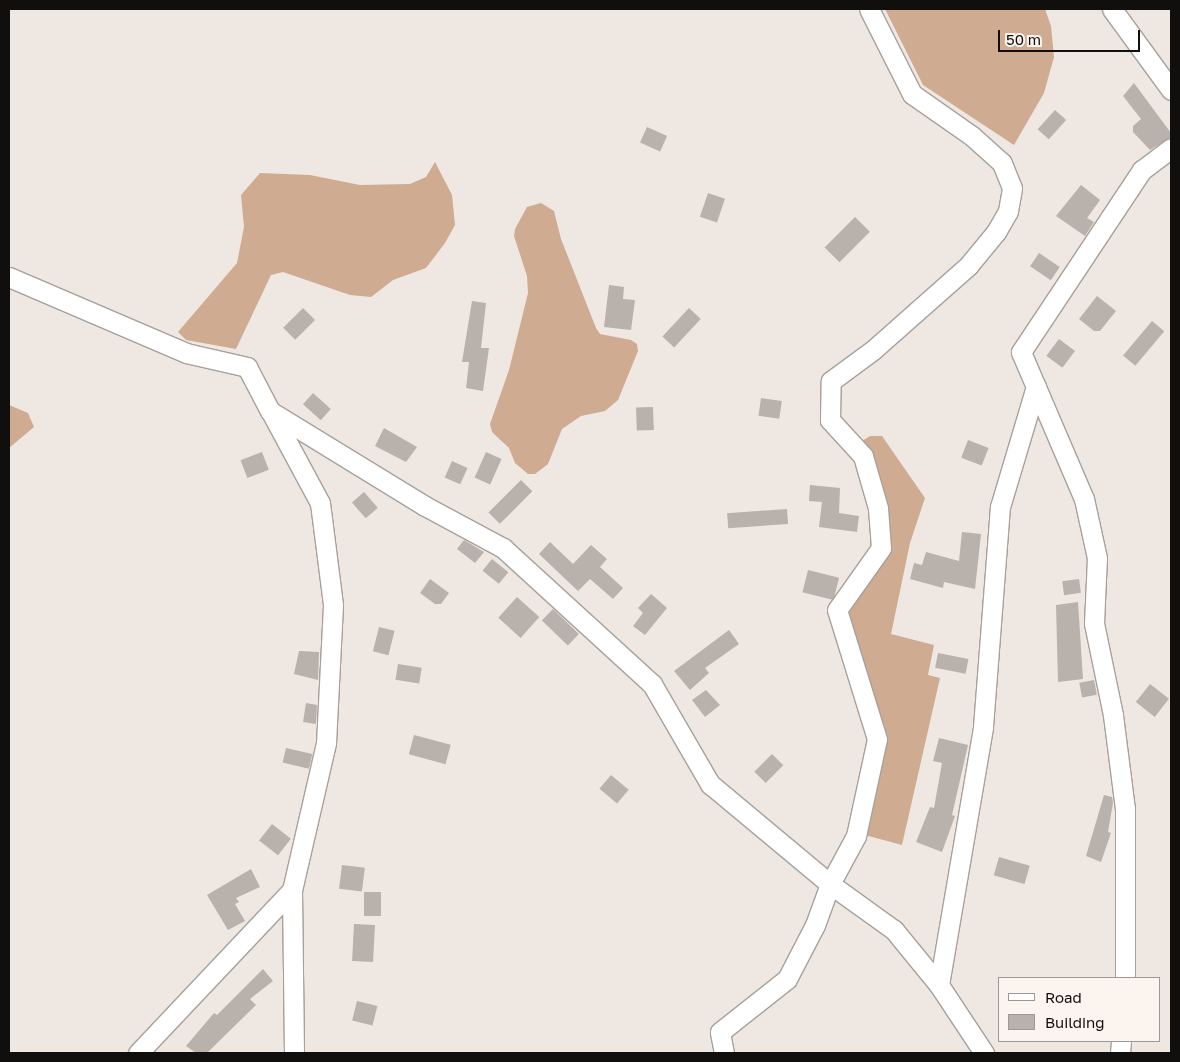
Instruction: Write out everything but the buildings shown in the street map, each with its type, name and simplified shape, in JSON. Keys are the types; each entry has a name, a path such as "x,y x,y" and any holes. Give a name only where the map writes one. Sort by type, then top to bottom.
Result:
{"street":[{"path":"724,1053 720,1032 788,979 815,925 830,884 856,836 877,739 837,610 880,548 878,508 863,456 830,420 831,381 873,350 968,266 996,232 1008,211 1012,188 1002,163 972,136 912,94 869,9"},
{"path":"1112,9 1171,90"},
{"path":"1125,977 1125,809 1113,715 1094,623 1098,558 1084,499 1021,352 1142,170 1171,148"},
{"path":"9,277 186,352 247,367 320,503 333,605 326,742 292,890 294,1053"},
{"path":"9,294 36,289"},
{"path":"939,985 983,727 1000,508 1036,386"},
{"path":"270,411 425,506 503,548 652,684 710,784 830,884 894,930 939,985 984,1053"},
{"path":"138,1053 292,890"}],"shaded area":[{"path":"885,9 1045,9 1051,26 1054,57 1044,93 1014,145 923,85"},
{"path":"435,162 452,195 455,225 445,243 426,268 393,280 371,297 350,295 283,272 271,275 236,349 186,340 178,332 237,263 244,227 241,195 260,173 310,175 360,185 410,184 426,177"},
{"path":"541,203 554,211 561,239 596,328 600,334 631,340 637,344 638,351 618,400 605,411 581,416 562,429 548,464 535,474 528,474 515,463 509,448 492,432 490,424 509,370 528,293 527,276 514,236 515,229 527,207"},
{"path":"9,405 28,413 34,427 9,448"},
{"path":"870,436 882,436 925,498 910,543 891,634 934,645 928,675 940,678 902,845 861,834 881,739 844,612 885,560 886,511 862,441"}]}
